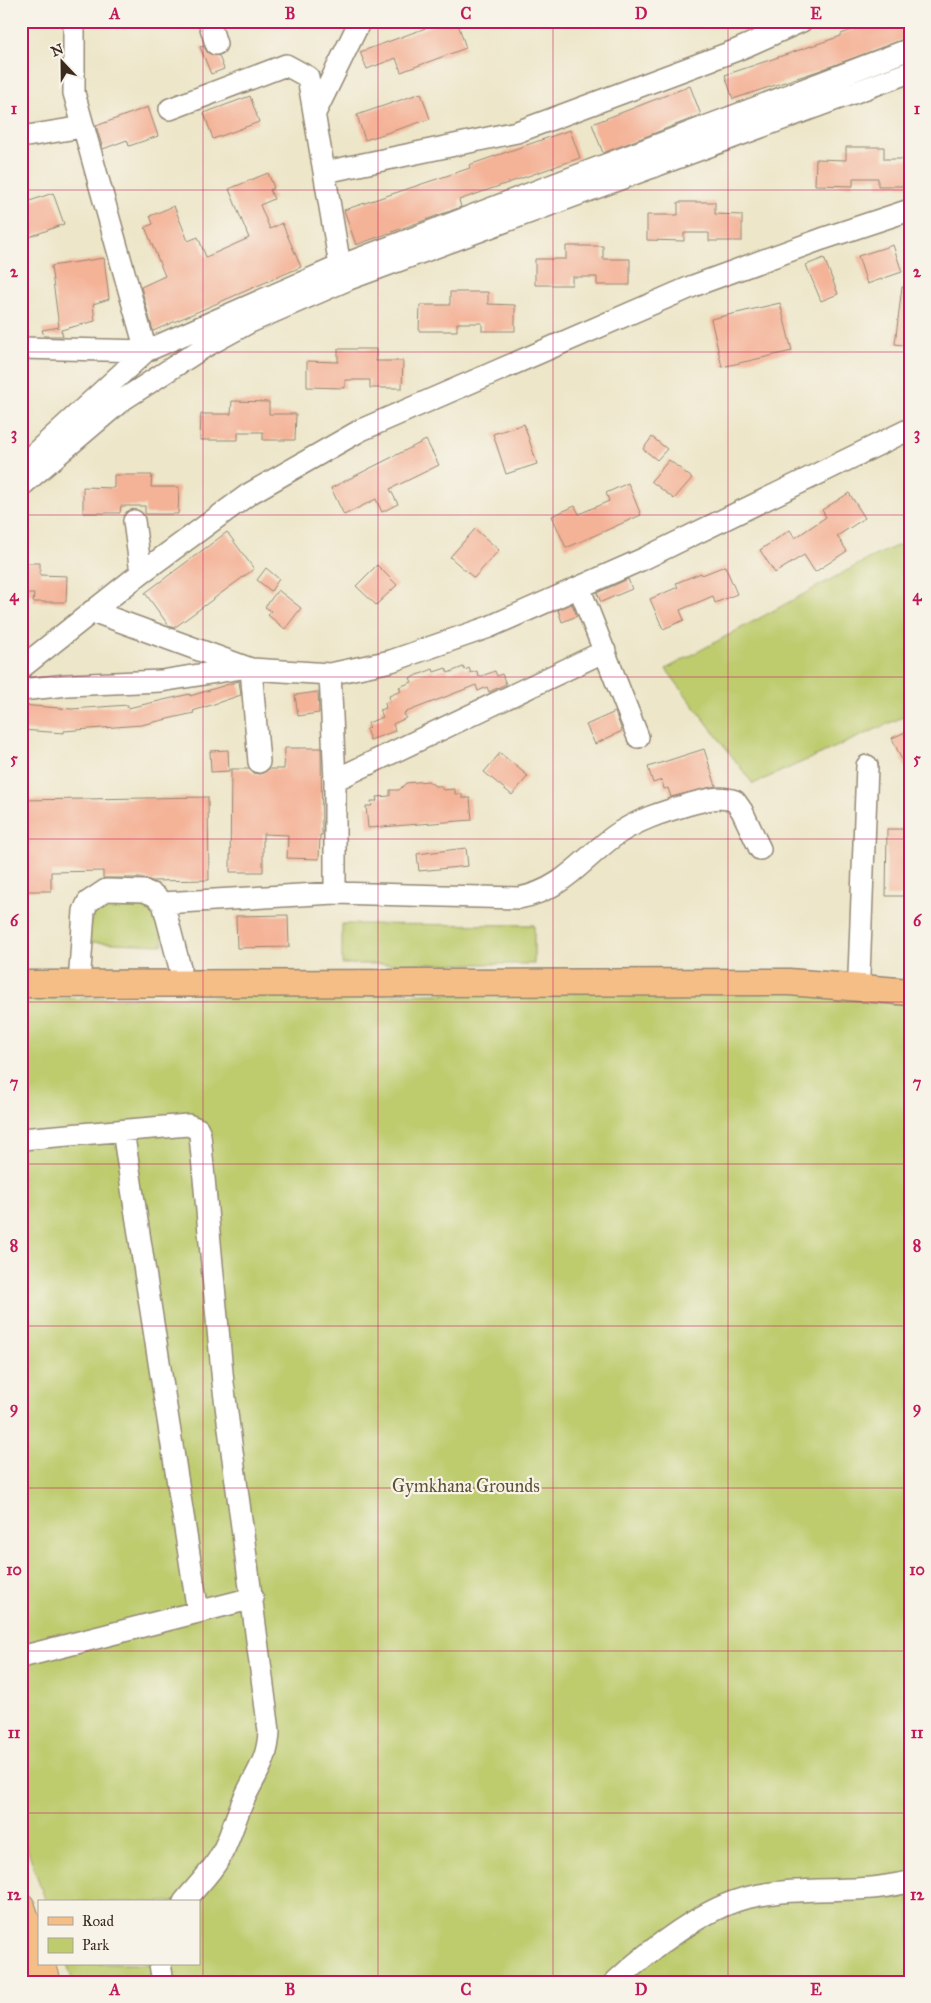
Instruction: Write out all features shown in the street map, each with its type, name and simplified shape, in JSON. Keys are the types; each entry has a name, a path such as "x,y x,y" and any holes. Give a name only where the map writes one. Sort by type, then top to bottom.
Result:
{"highway":[{"path":"21,1907 38,1956"},
{"path":"42,1966 47,1982"},
{"path":"21,1971 25,1982"}],"main road":[{"path":"21,984 180,968 792,971 910,978"},
{"path":"21,971 79,978 789,982 910,992"}],"street":[{"path":"74,21 74,93 146,351"},
{"path":"209,21 216,44"},
{"path":"315,114 360,21"},
{"path":"325,172 517,132 737,50 802,21"},
{"path":"21,466 146,351 340,266 910,49"},
{"path":"170,109 286,65 308,77 340,266"},
{"path":"21,486 121,401 206,346 250,322 358,276 910,72"},
{"path":"21,137 83,127"},
{"path":"21,668 141,573 249,494 361,430 693,286 822,238 910,210"},
{"path":"21,348 146,351"},
{"path":"21,690 68,685 161,682 247,668 330,674 391,661 489,627 643,559 910,429"},
{"path":"134,521 141,573"},
{"path":"579,587 638,737"},
{"path":"92,611 247,668"},
{"path":"335,780 605,651"},
{"path":"247,668 259,762"},
{"path":"330,674 335,780 334,893"},
{"path":"860,975 867,766"},
{"path":"163,903 334,893 519,898 535,895 572,874 614,837 633,825 660,812 716,798 735,801 742,811 760,849"},
{"path":"79,978 84,911 88,902 106,890 144,892 154,895 163,903 180,968"},
{"path":"21,1139 188,1125 198,1129 200,1135 223,1383 269,1731 268,1748 260,1770 242,1804 228,1841 218,1861 186,1900"},
{"path":"123,1131 198,1612"},
{"path":"21,1657 252,1598"},
{"path":"615,1982 675,1935 718,1908 748,1897 778,1892 873,1888 910,1882"},
{"path":"160,1966 163,1982"}],"green space":[{"path":"910,540 910,714 753,784 666,669 870,558"},
{"path":"137,896 158,910 163,945 89,942 89,928 97,903"},
{"path":"342,924 534,925 534,964 342,964"},
{"name":"Gymkhana Grounds","path":"789,990 910,999 910,1982 73,1982 68,1966 200,1966 200,1900 45,1900 21,1831 21,999"}],"building":[{"path":"445,21 457,21 466,48 401,72 396,58 367,69 360,52"},
{"path":"878,21 910,21 910,37 818,71 733,99 725,75 841,36 841,34"},
{"path":"203,46 208,53 219,56 224,69 211,74 200,47"},
{"path":"690,86 701,115 603,153 592,124"},
{"path":"421,93 430,119 365,140 357,115"},
{"path":"250,96 259,122 213,139 204,113"},
{"path":"148,107 158,136 129,146 127,140 103,149 96,126"},
{"path":"570,130 580,158 459,200 461,207 356,245 344,210 470,168 469,165"},
{"path":"846,147 884,147 884,159 910,159 910,186 878,186 878,178 853,178 853,186 815,185 816,159 846,160"},
{"path":"268,173 274,188 270,190 274,199 260,205 270,229 282,223 301,267 153,331 141,287 165,276 145,227 153,224 150,216 174,206 188,241 198,237 206,257 249,238 229,189"},
{"path":"53,193 64,224 21,240 21,204"},
{"path":"678,202 715,202 715,214 742,215 742,241 709,241 709,233 684,233 684,241 647,240 647,215 678,215"},
{"path":"893,245 902,272 867,284 858,256"},
{"path":"566,246 603,246 603,259 630,259 630,285 597,285 597,277 572,277 572,285 535,285 535,259 566,259"},
{"path":"104,258 109,299 93,304 95,321 61,330 63,336 44,336 42,330 59,327 51,266"},
{"path":"824,258 838,294 821,301 806,265"},
{"path":"902,287 910,288 910,346 895,344"},
{"path":"450,292 488,292 488,304 515,305 515,331 482,331 482,323 457,323 457,331 419,331 420,305 450,305"},
{"path":"780,303 792,351 722,367 711,319"},
{"path":"338,349 376,349 376,361 403,361 402,388 370,388 370,380 345,380 345,388 307,387 307,361 338,362"},
{"path":"232,401 269,402 269,414 296,414 295,440 263,440 263,432 238,432 238,440 200,440 201,414 231,414"},
{"path":"524,424 537,464 506,474 493,434"},
{"path":"652,437 667,449 657,460 643,449"},
{"path":"426,440 439,465 390,489 398,504 382,512 376,499 344,515 331,488"},
{"path":"669,460 692,478 674,499 651,481"},
{"path":"114,475 152,475 151,487 179,487 178,514 145,514 145,506 121,506 120,513 83,513 83,487 114,488"},
{"path":"628,483 641,515 566,548 552,516 575,506 579,514 609,501 606,493"},
{"path":"849,493 865,518 837,536 847,551 815,572 804,555 775,573 760,550 790,530 795,538 826,517 822,510"},
{"path":"475,529 499,550 474,578 450,557"},
{"path":"227,532 254,569 174,628 169,626 145,593"},
{"path":"21,563 40,563 40,575 67,576 66,602 33,602 34,594 21,594"},
{"path":"377,565 397,585 376,605 356,586"},
{"path":"725,566 737,594 715,603 713,596 680,610 684,620 663,629 650,599 678,587 676,583"},
{"path":"266,568 279,579 271,591 257,580"},
{"path":"628,579 632,589 601,602 597,593"},
{"path":"278,590 301,608 285,629 268,615 271,611 265,607"},
{"path":"572,604 577,616 562,622 558,610"},
{"path":"463,667 465,670 469,668 471,673 477,671 479,677 495,671 497,676 502,674 506,684 489,692 487,687 478,691 476,685 404,713 406,718 393,724 395,731 370,740 366,729 370,728 368,723 383,717 380,710 386,708 385,703 390,701 389,696 401,691 399,687 412,682 410,678 433,669 434,672 446,668 448,673"},
{"path":"239,681 241,695 193,711 194,713 141,725 64,731 64,733 21,730 21,705 72,709 128,705 128,708 190,694 190,696"},
{"path":"318,692 319,713 298,716 295,695"},
{"path":"615,712 622,731 595,744 586,725"},
{"path":"910,730 910,778 892,738"},
{"path":"285,748 321,748 322,835 320,835 319,859 287,858 288,835 263,834 263,872 230,872 231,769 249,769 253,773 260,774 269,769 284,769"},
{"path":"704,749 716,786 671,797 668,788 664,789 662,780 653,783 648,767"},
{"path":"228,750 229,771 211,772 210,751"},
{"path":"500,753 528,776 512,795 484,772"},
{"path":"428,781 435,786 440,786 443,790 455,789 455,794 462,794 462,798 470,798 472,820 368,828 366,806 372,806 371,801 377,801 376,797 390,796 390,790 399,790 406,783"},
{"path":"208,797 209,880 152,881 144,878 103,878 103,871 51,872 51,891 21,891 21,869 24,869 21,800"},
{"path":"887,829 910,829 910,896 886,896"},
{"path":"466,848 468,866 419,871 417,854"},
{"path":"288,915 289,947 237,948 236,916"}]}
